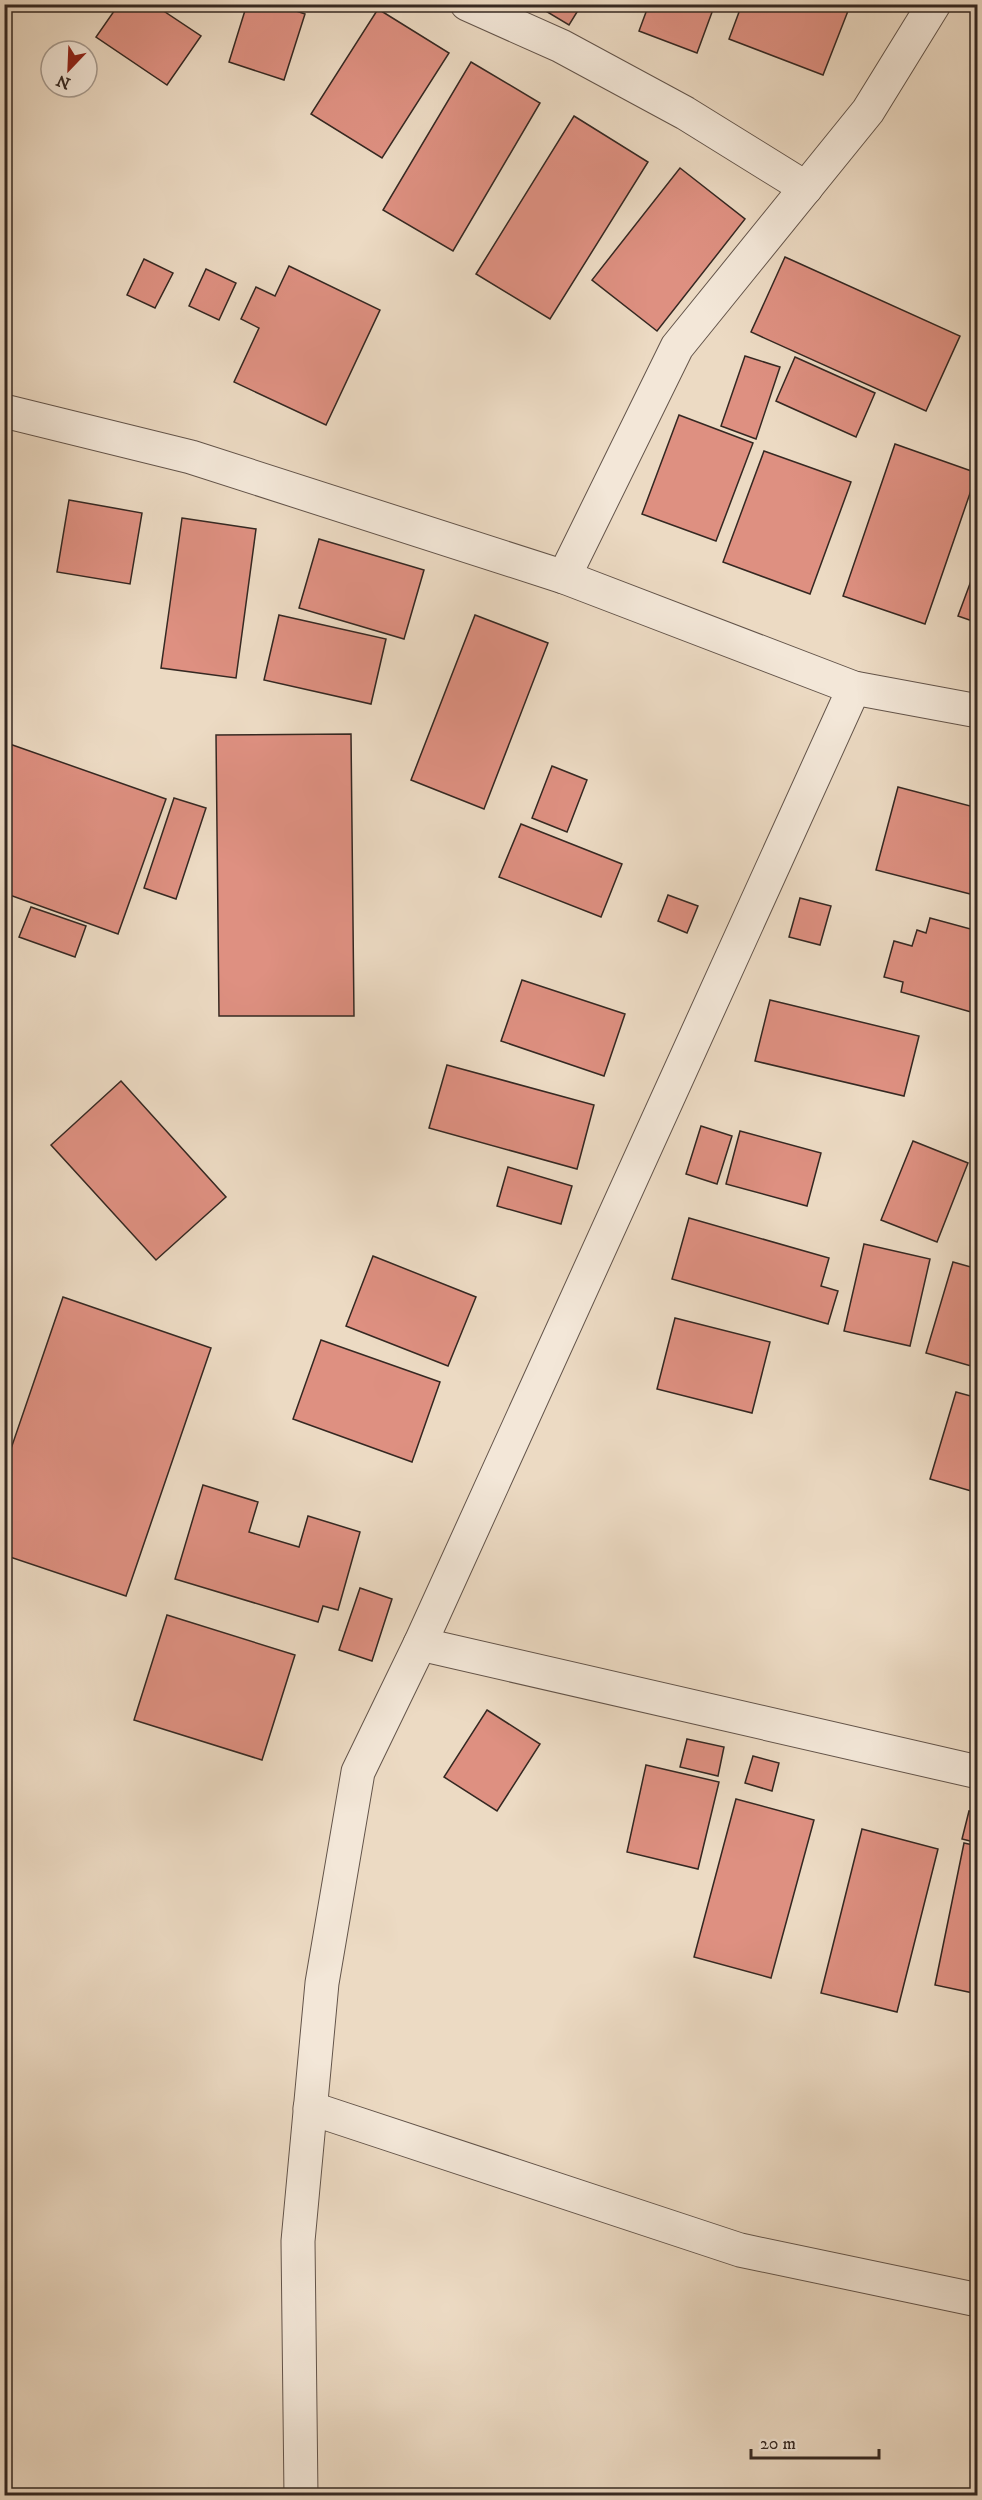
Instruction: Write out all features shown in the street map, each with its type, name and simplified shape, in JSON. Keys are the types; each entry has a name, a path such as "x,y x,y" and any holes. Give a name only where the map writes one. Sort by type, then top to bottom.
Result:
{"street":[{"path":"467,4 561,46 685,113 806,188"},
{"path":"564,577 677,346 868,111 934,4"},
{"path":"4,411 191,458 564,577 854,688 978,711"},
{"path":"301,2496 298,2241 322,1983 358,1772 420,1644 854,688"},
{"path":"420,1644 978,1772"},
{"path":"310,2108 740,2250 978,2300"}],"building":[{"path":"119,4 153,4 201,36 167,85 96,37"},
{"path":"247,4 276,4 305,14 284,80 229,62"},
{"path":"534,4 582,4 569,25"},
{"path":"649,4 715,4 697,53 639,31"},
{"path":"742,4 830,4 848,11 823,75 729,39"},
{"path":"378,9 449,53 382,158 311,114"},
{"path":"471,62 540,103 453,251 383,210"},
{"path":"574,116 648,162 550,319 476,274"},
{"path":"680,168 745,219 657,331 592,280"},
{"path":"785,257 960,336 926,411 751,332"},
{"path":"144,259 173,273 155,308 127,295"},
{"path":"289,266 380,310 326,425 234,382 259,328 241,319 256,287 275,296"},
{"path":"206,269 236,283 219,320 189,306"},
{"path":"745,356 780,367 756,439 721,426"},
{"path":"795,357 875,393 856,437 776,401"},
{"path":"679,415 753,443 716,541 642,514"},
{"path":"895,444 977,473 925,624 843,596"},
{"path":"764,451 851,482 810,594 723,562"},
{"path":"69,500 142,513 130,584 57,572"},
{"path":"182,518 256,529 236,678 161,668"},
{"path":"319,539 424,570 404,639 299,608"},
{"path":"978,562 978,623 958,616"},
{"path":"279,615 386,639 371,704 264,680"},
{"path":"475,615 548,643 484,809 411,780"},
{"path":"351,734 354,1016 219,1016 216,735"},
{"path":"4,742 166,799 118,934 4,893"},
{"path":"552,766 587,780 567,832 532,818"},
{"path":"898,787 978,808 978,896 876,870"},
{"path":"174,798 206,808 176,899 144,888"},
{"path":"521,824 622,864 601,917 499,877"},
{"path":"668,895 698,906 687,933 658,921"},
{"path":"800,898 831,906 820,945 789,937"},
{"path":"31,907 86,926 75,957 19,937"},
{"path":"930,918 978,931 978,1014 901,992 903,982 884,977 894,941 912,946 917,930 926,933"},
{"path":"522,980 625,1014 604,1076 501,1041"},
{"path":"770,1000 919,1036 904,1096 755,1061"},
{"path":"447,1065 594,1105 577,1169 429,1128"},
{"path":"121,1081 226,1197 156,1260 51,1145"},
{"path":"701,1126 732,1136 717,1184 686,1174"},
{"path":"740,1131 821,1153 807,1206 726,1184"},
{"path":"913,1141 968,1163 937,1242 881,1220"},
{"path":"508,1167 572,1186 561,1224 497,1206"},
{"path":"689,1218 829,1258 821,1286 838,1291 828,1324 672,1279"},
{"path":"864,1244 930,1259 910,1346 844,1331"},
{"path":"373,1256 476,1297 448,1366 346,1326"},
{"path":"953,1262 978,1269 978,1368 926,1353"},
{"path":"63,1297 211,1348 126,1596 4,1555 4,1469"},
{"path":"675,1318 770,1342 752,1413 657,1389"},
{"path":"321,1340 440,1382 412,1462 293,1419"},
{"path":"956,1392 978,1398 978,1493 930,1479"},
{"path":"203,1485 258,1502 249,1532 299,1547 308,1516 360,1532 338,1610 323,1606 318,1622 175,1579"},
{"path":"360,1588 392,1599 372,1661 339,1650"},
{"path":"167,1615 295,1655 262,1760 134,1720"},
{"path":"487,1710 540,1744 497,1811 444,1777"},
{"path":"687,1739 724,1747 718,1776 680,1767"},
{"path":"753,1756 779,1763 772,1791 745,1783"},
{"path":"646,1765 719,1782 698,1869 627,1852"},
{"path":"736,1799 814,1820 771,1978 694,1957"},
{"path":"969,1811 978,1813 978,1843 962,1839"},
{"path":"862,1829 938,1849 897,2012 821,1993"},
{"path":"964,1843 978,1846 978,1994 935,1985"}]}
